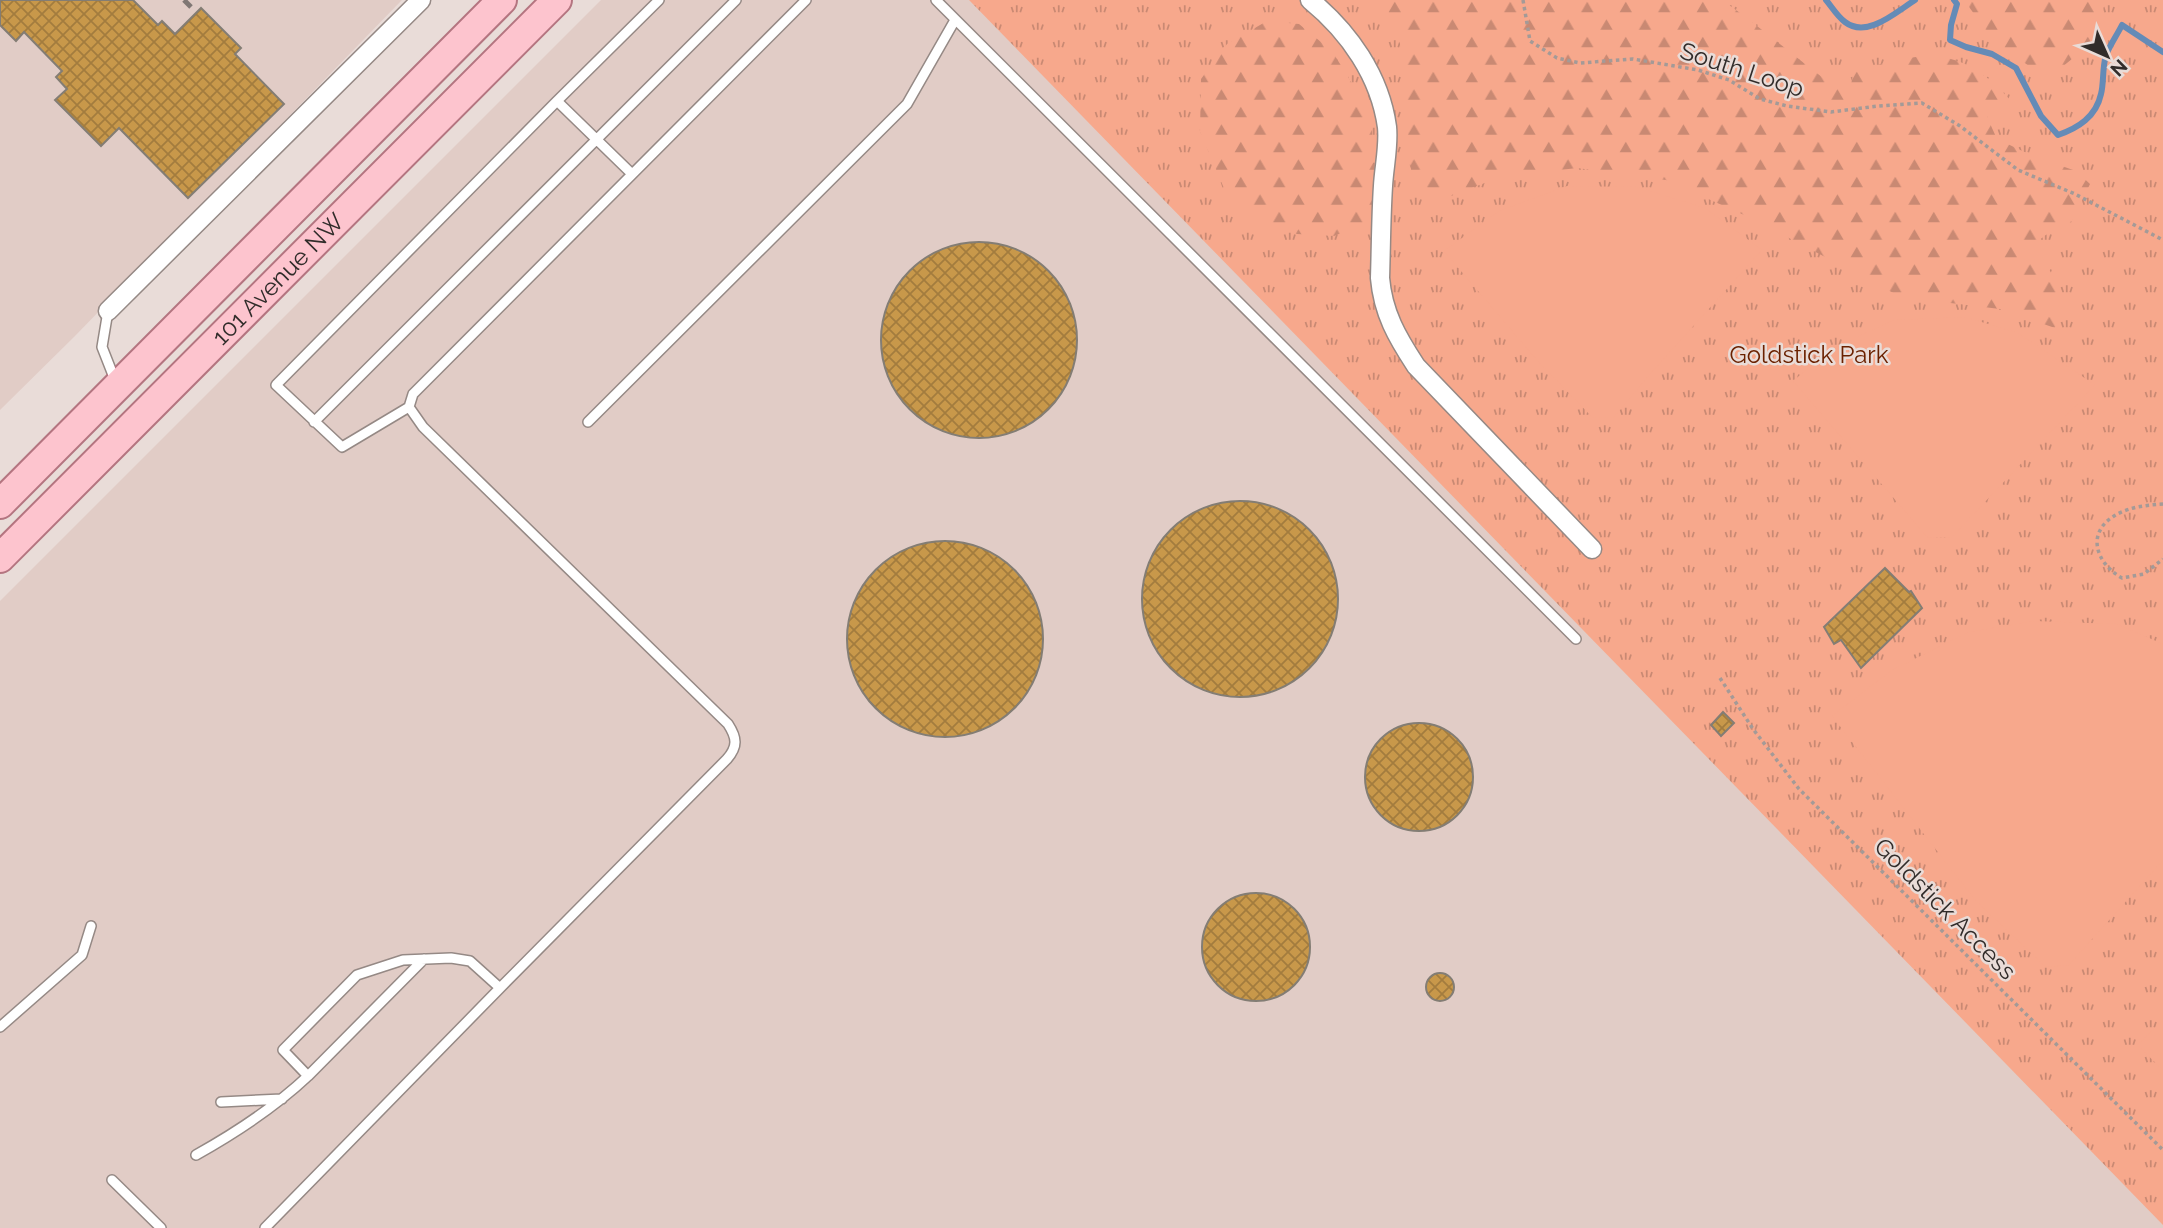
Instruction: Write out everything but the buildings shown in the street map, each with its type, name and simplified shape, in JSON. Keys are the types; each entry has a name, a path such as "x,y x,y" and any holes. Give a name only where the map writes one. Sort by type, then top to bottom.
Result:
{"main road":[{"name":"101 Avenue NW","path":"0,504 502,0"},
{"name":"101 Avenue NW","path":"0,558 557,0"}],"street":[{"path":"108,312 421,0"},
{"path":"1310,0 1355,46 1374,80 1381,102 1387,128 1380,278 1382,299 1398,338 1416,366 1592,549"}],"lane":[{"path":"659,0 275,385 342,447 409,407 413,394 806,0"},
{"path":"314,422 736,0"},
{"path":"936,0 1576,639"},
{"path":"587,422 906,104 955,20"},
{"path":"557,101 632,174"},
{"path":"108,312 102,347 118,386"},
{"path":"265,1228 735,750 736,736 728,724 423,427 409,407"},
{"path":"0,1027 82,955 91,926"},
{"path":"308,1076 283,1050 357,975 403,960 451,958 470,961 500,988"},
{"path":"196,1155 245,1127 284,1099 424,959"},
{"path":"221,1102 284,1099"},
{"path":"112,1180 161,1228"}],"path":[{"name":"South Loop","path":"1523,0 1530,41 1557,58 1580,63 1633,59 1688,68 1729,80 1760,99 1831,113 1922,103 1960,126 2018,170 2075,194 2163,240"},
{"path":"2163,504 2128,509 2114,515 2095,541 2096,549 2106,566 2122,578 2144,574 2163,559"},
{"name":"Goldstick Access","path":"1720,678 1753,729 1799,789 2163,1150"}],"shaded area":[{"path":"0,0 402,0 0,410"},
{"path":"601,0 975,0 2163,1222 2163,1228 0,1228 0,601"}],"green space":[{"name":"Goldstick Park","path":"969,0 2163,0 2163,1225"},
{"path":"1374,0 1722,0 1848,96 1854,72 1921,56 1959,61 1995,84 2014,104 1987,117 1997,139 2033,156 2076,171 2090,184 2072,221 2044,236 2031,248 2042,257 2065,297 2055,328 2000,309 1901,297 1753,219 1666,180 1577,168 1500,177 1446,198 1415,181 1408,157 1407,63 1388,11"},
{"path":"1964,0 2105,0 2098,38 2062,67 2029,66 1993,40"},
{"path":"1267,21 1299,24 1332,51 1366,106 1372,124 1374,201 1365,223 1334,236 1297,234 1263,223 1226,193 1200,132 1201,79 1227,44"},
{"path":"1567,186 1637,187 1705,208 1762,250 1614,417 1593,418 1536,359 1444,251 1499,211"},
{"path":"1965,317 2018,333 2095,385 1952,537 1928,538 1793,381 1831,349 1894,320"},
{"path":"2034,621 2117,624 2163,644 2163,860 2069,965 2046,967 1976,901 1832,716 1892,670 1969,632"},
{"path":"2163,1020 2163,1070 2137,1045"}],"waterway":[{"path":"1826,0 1845,22 1863,27 1881,22 1915,0"},
{"path":"1954,0 1957,4 1950,40 1992,54 2016,68 2041,116 2058,135 2079,125 2095,109 2102,90 2106,55 2122,25 2163,52"}],"railway":[{"path":"184,0 191,7"}]}
